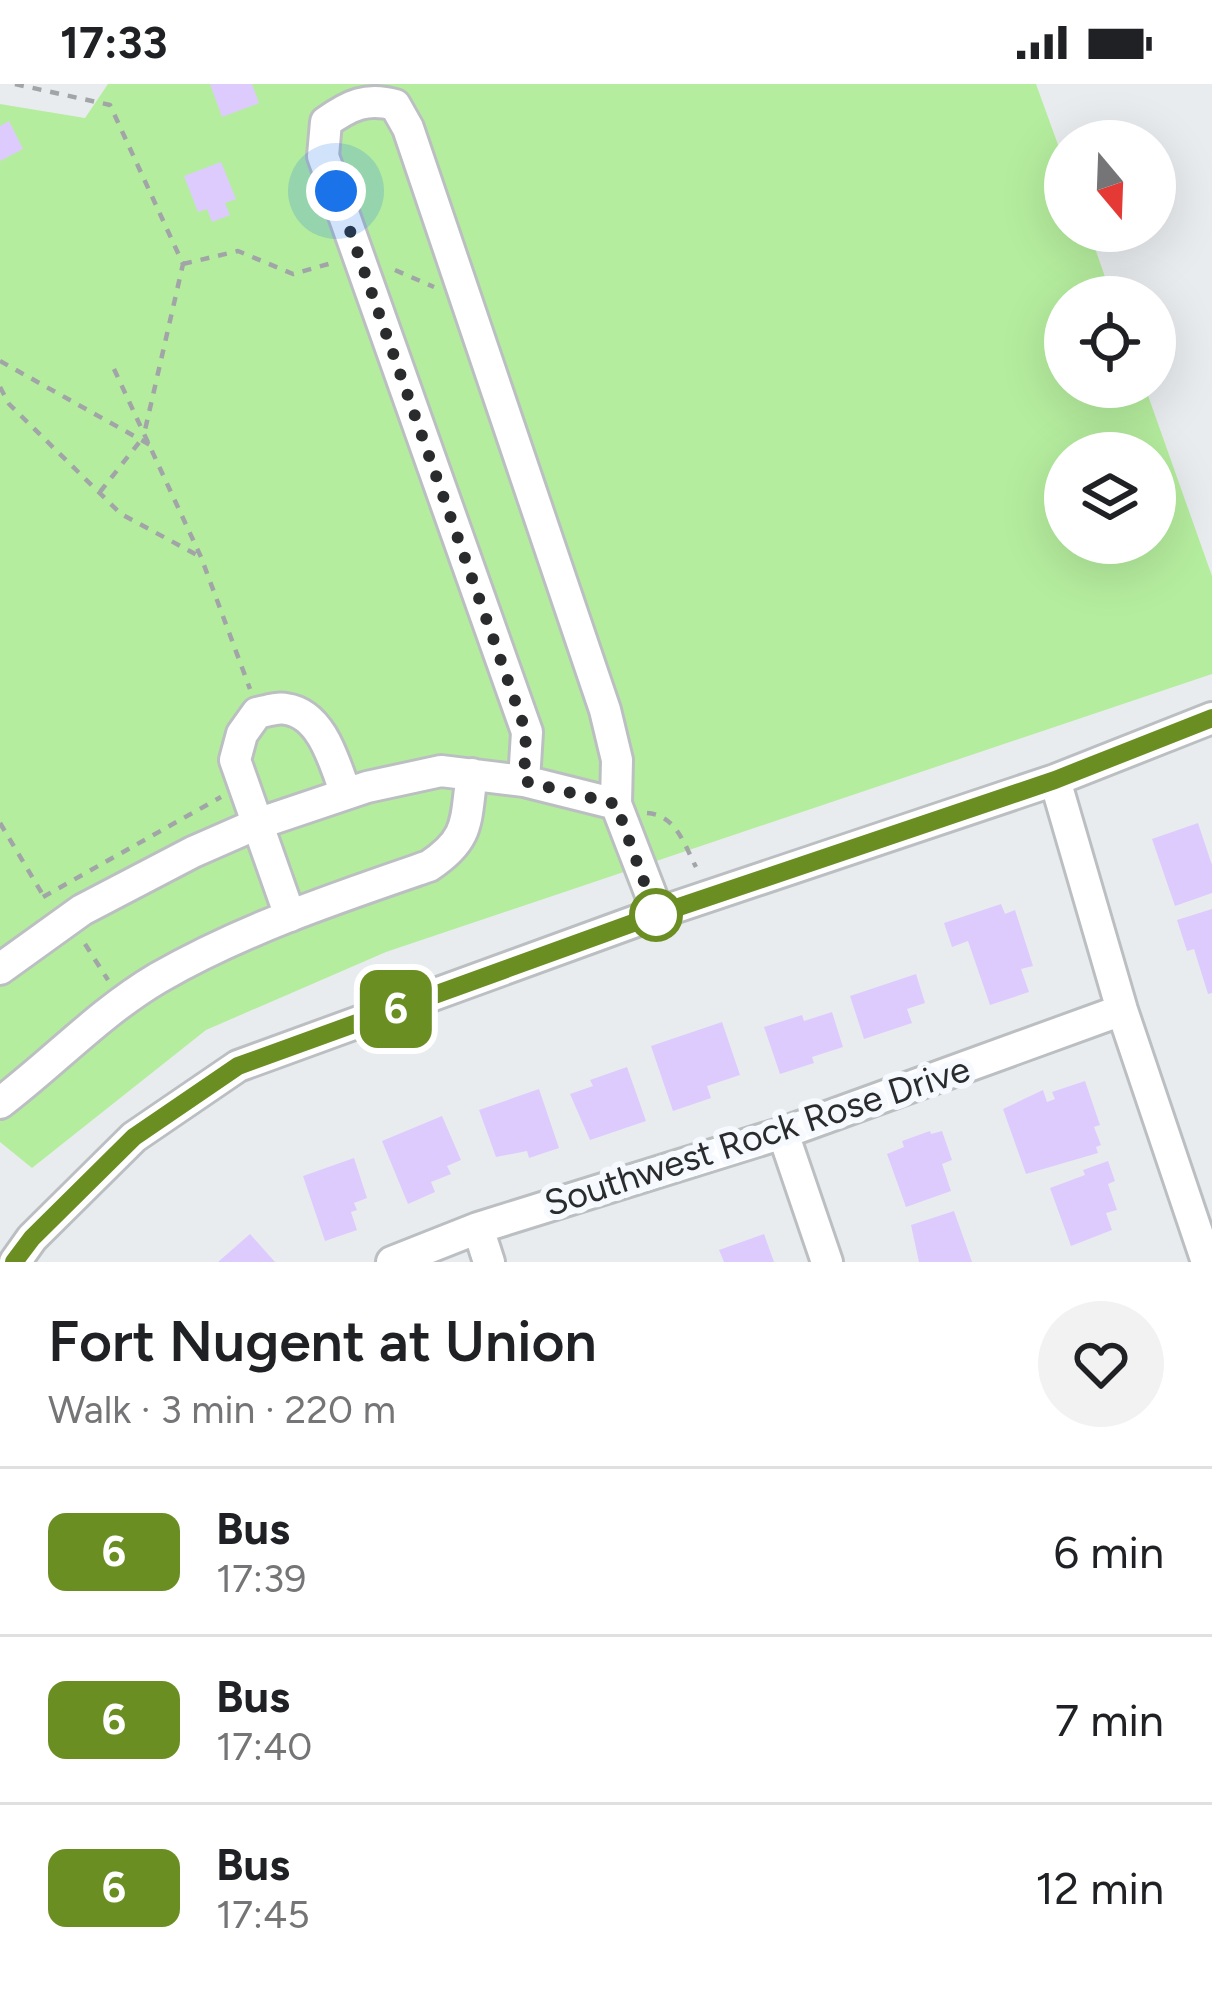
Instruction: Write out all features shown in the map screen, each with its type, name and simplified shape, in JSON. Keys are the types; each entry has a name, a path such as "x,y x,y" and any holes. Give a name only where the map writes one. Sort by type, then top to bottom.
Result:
{"street":[{"path":"524,781 526,732 323,156 326,122 346,107 373,99 395,105 408,128 605,710 617,760 616,804 658,914"},
{"path":"290,916 236,760 242,734 257,712 285,708 303,715 326,742 346,794"},
{"path":"14,1262 32,1238 134,1137 238,1066 658,914 1055,780 1212,718"},
{"path":"0,969 69,920 193,852 346,794 441,771 524,781 616,804"},
{"path":"0,1103 79,1032 157,979 290,916 429,866 454,849 464,828 472,775"},
{"path":"1055,780 1122,1010 1207,1262"},
{"name":"Southwest Rock Rose Drive","path":"392,1262 478,1228 783,1133 1122,1010"},
{"path":"783,1133 827,1262"},
{"path":"478,1228 490,1262"}],"path":[{"path":"15,84 110,105 183,264 145,430"},
{"path":"0,361 152,446"},
{"path":"114,369 201,557 250,689"},
{"path":"0,387 9,404 122,514 201,557"},
{"path":"99,493 141,440"},
{"path":"616,804 660,814 674,826 696,867"},
{"path":"0,823 43,897 69,920 123,1002"}],"green space":[{"path":"108,84 1036,84 1049,120 1044,120 1044,252 1096,252 1105,276 1044,276 1044,408 1152,408 1161,432 1044,432 1044,564 1176,564 1176,474 1212,576 1212,674 386,952 206,1030 32,1168 0,1142 0,104 85,118"}],"building":[{"path":"210,84 252,84 259,103 222,117"},
{"path":"9,121 23,149 0,161 0,126"},
{"path":"221,162 236,199 225,203 230,215 212,222 207,209 198,212 184,176"},
{"path":"1198,823 1212,865 1212,893 1175,906 1152,839"},
{"path":"1001,904 1005,914 1015,910 1033,966 1021,969 1029,992 990,1005 968,941 952,947 944,923"},
{"path":"1212,909 1212,993 1208,994 1194,949 1187,951 1177,920"},
{"path":"916,974 925,1003 907,1009 912,1023 864,1039 850,996"},
{"path":"832,1012 843,1047 780,1074 764,1027"},
{"path":"722,1022 740,1075 707,1086 711,1098 673,1111 651,1046"},
{"path":"627,1067 646,1121 590,1140 570,1094 593,1086 590,1080"},
{"path":"1085,1081 1100,1125 1094,1127 1101,1145 1096,1147 1098,1153 1026,1174 1003,1109 1043,1090 1047,1102 1055,1099 1052,1092"},
{"path":"539,1089 559,1148 529,1158 527,1151 496,1157 479,1110"},
{"path":"442,1116 461,1160 447,1166 451,1174 431,1182 435,1192 408,1204 382,1141"},
{"path":"942,1131 952,1160 942,1164 951,1191 906,1207 887,1154 904,1147 902,1141"},
{"path":"354,1158 367,1198 354,1203 357,1210 351,1212 357,1230 325,1241 303,1176"},
{"path":"1108,1161 1115,1181 1108,1184 1117,1210 1106,1213 1112,1230 1071,1246 1050,1188"},
{"path":"954,1211 972,1262 919,1262 911,1225"},
{"path":"250,1234 275,1262 218,1262"},
{"path":"764,1234 774,1262 724,1262 719,1250"}],"bus line":[{"name":"6","path":"14,1262 32,1238 134,1137 238,1066 658,914 1055,780 1212,718"}],"route":[{"path":"336,191 526,732 524,781 616,804 656,915"}]}
